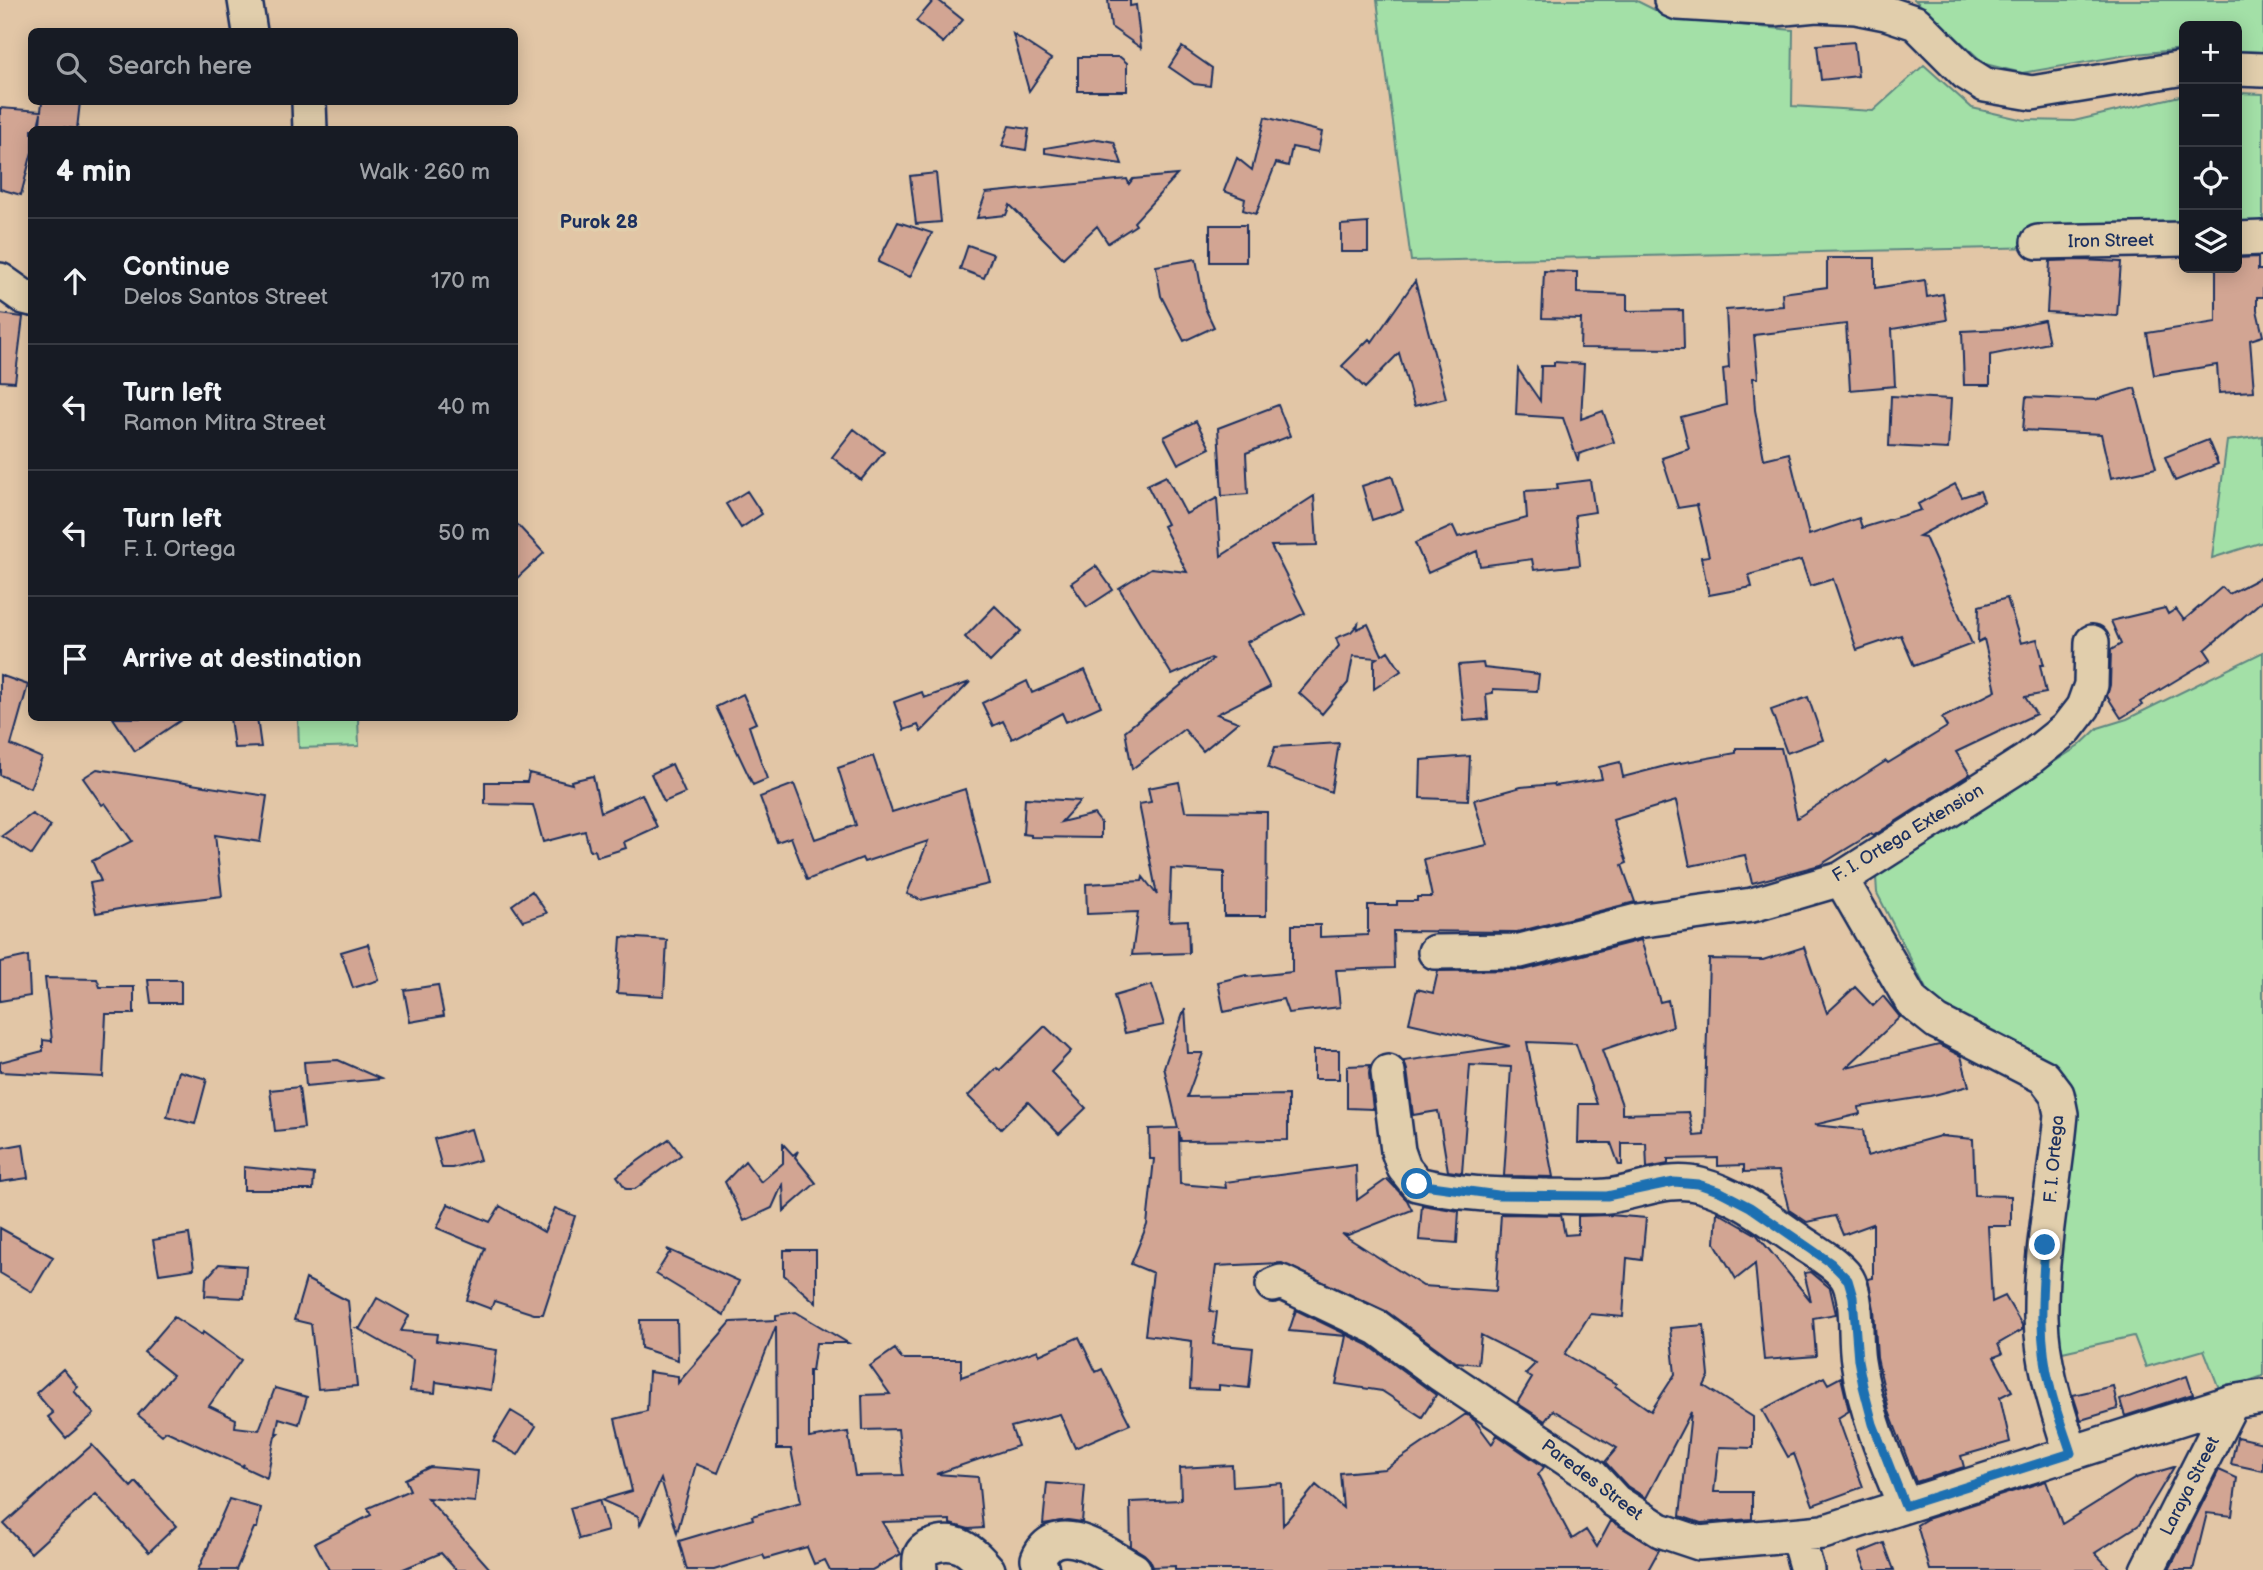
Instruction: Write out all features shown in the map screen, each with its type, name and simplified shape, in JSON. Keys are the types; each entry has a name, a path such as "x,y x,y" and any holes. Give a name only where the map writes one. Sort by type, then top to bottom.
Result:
{"street":[{"path":"245,0 249,28"},
{"path":"1671,0 1678,3 1775,9 1816,5 1856,7 1886,13 1916,23 1966,73 1986,85 2032,93 2179,69"},
{"path":"2242,69 2263,70"},
{"path":"309,105 310,126"},
{"path":"2242,239 2263,238"},
{"name":"Iron Street","path":"2038,242 2179,239"},
{"path":"0,280 28,298"},
{"name":"F. I. Ortega Extension","path":"1436,952 1520,951 1637,921 1752,905 1840,878 2026,761 2066,729 2083,706 2091,685 2092,642"},
{"name":"F. I. Ortega","path":"1840,878 1912,1002 1937,1021 2044,1077 2057,1094 2061,1114 2045,1245 2041,1317 2050,1386 2071,1453"},
{"path":"1388,1072 1398,1151 1404,1168 1417,1184 1498,1195 1571,1196 1607,1196 1674,1182 1698,1184 1750,1207 1831,1263 1848,1280 1853,1297 1863,1386 1873,1424 1905,1506"},
{"name":"Paredes Street","path":"1273,1285 1281,1282 1378,1328 1440,1374 1591,1475 1615,1501 1699,1556 1823,1532 2248,1400"},
{"name":"Laraya Street","path":"2147,1570 2248,1400"},
{"path":"1797,1535 1807,1570"},
{"path":"1042,1570 1038,1559 1044,1546 1067,1538 1084,1542 1134,1570"},
{"path":"920,1570 919,1556 924,1549 942,1542 956,1544 971,1552 988,1570"}],"green space":[{"path":"1377,0 1635,0 1673,19 1793,30 1792,106 1873,111 1924,65 1972,108 2024,120 2074,121 2179,96 2179,244 1411,261"},
{"path":"1915,0 2263,0 2263,52 2242,51 2242,21 2179,21 2179,50 2127,55 2022,73 1985,64"},
{"path":"2242,93 2263,94 2263,242 2242,243"},
{"path":"2263,436 2263,542 2212,558 2227,441"},
{"path":"2263,652 2263,1376 2220,1391 2204,1350 2146,1367 2134,1336 2058,1353 2054,1320 2072,1105 1928,993 1877,893 1876,877 1882,867 2079,746 2098,728 2127,719"},
{"path":"298,721 358,721 359,746 299,748"}],"building":[{"path":"934,0 938,0 963,20 943,43 916,21"},
{"path":"1108,0 1130,0 1130,6 1136,5 1141,48 1111,27"},
{"path":"1013,34 1051,59 1029,91"},
{"path":"1854,42 1858,76 1821,80 1817,45"},
{"path":"1182,47 1212,68 1210,86 1194,84 1169,67"},
{"path":"1078,57 1120,57 1127,63 1127,91 1078,91"},
{"path":"42,105 80,105 77,126 40,125 41,113 38,126 28,126 28,168 21,195 0,189 0,108 41,111"},
{"path":"1265,117 1322,132 1318,152 1292,147 1288,166 1276,163 1256,214 1243,210 1245,199 1224,191 1237,158 1252,170"},
{"path":"1009,126 1029,129 1026,150 1002,146"},
{"path":"1098,139 1114,142 1122,164 1045,153 1045,148"},
{"path":"936,173 941,222 916,224 910,176"},
{"path":"1177,175 1134,222 1136,225 1108,243 1097,226 1063,258 1010,205 1006,215 977,218 986,193 1127,179 1129,184 1133,179"},
{"path":"898,222 932,233 910,277 878,262"},
{"path":"1368,223 1368,252 1341,252 1341,225"},
{"path":"1210,225 1246,225 1246,262 1210,262"},
{"path":"968,245 993,254 984,278 960,269"},
{"path":"2258,257 2258,270 2263,270 2263,297 2257,297 2257,310 2263,336 2250,340 2254,391 2219,393 2217,365 2154,375 2147,333 2216,322 2216,273 2242,273 2242,258"},
{"path":"1827,258 1875,258 1875,288 1925,280 1927,297 1943,294 1947,320 1892,329 1895,386 1850,390 1846,324 1754,335 1758,378 1753,378 1755,410 1764,459 1789,453 1809,535 1859,518 1862,528 1921,510 1918,504 1955,484 1962,497 1980,491 1984,501 1919,536 1925,537 1972,644 1914,666 1901,635 1857,650 1833,579 1810,586 1801,560 1749,575 1752,587 1709,595 1701,557 1709,556 1697,505 1678,508 1662,458 1689,449 1681,417 1726,405 1723,369 1729,368 1726,310 1783,306 1782,293 1827,287"},
{"path":"1196,259 1205,308 1214,327 1184,341 1161,296 1156,266"},
{"path":"2050,261 2121,262 2117,316 2047,312"},
{"path":"1544,271 1577,272 1577,293 1627,295 1627,311 1683,310 1684,349 1580,348 1581,319 1542,318"},
{"path":"1415,281 1446,398 1414,406 1399,353 1365,388 1342,366 1369,339 1372,342"},
{"path":"0,314 23,317 15,382 0,381"},
{"path":"2044,320 2049,343 1990,355 1990,385 1964,385 1962,331 2002,329"},
{"path":"1554,362 1584,364 1581,419 1603,411 1614,442 1579,454 1578,461 1563,418 1516,415 1518,369 1540,401 1541,366 1554,366"},
{"path":"2135,388 2156,468 2111,478 2101,434 2023,430 2026,397 2095,400"},
{"path":"1891,396 1951,399 1948,449 1889,446"},
{"path":"1278,405 1290,436 1246,453 1248,494 1222,496 1218,428"},
{"path":"1196,421 1210,448 1178,464 1164,437"},
{"path":"854,429 884,452 861,480 832,457"},
{"path":"2208,440 2218,464 2175,481 2165,457"},
{"path":"1166,476 1186,514 1217,498 1221,556 1314,496 1317,545 1271,546 1305,613 1247,642 1270,687 1217,714 1238,722 1203,751 1184,729 1132,769 1125,731 1213,659 1172,675 1119,588 1151,568 1187,572 1163,526 1167,524 1147,485"},
{"path":"1392,476 1403,510 1372,520 1362,486"},
{"path":"1590,480 1595,512 1575,515 1580,565 1534,570 1532,559 1480,566 1477,551 1428,573 1415,543 1453,526 1458,537 1527,518 1525,491 1558,489 1557,484"},
{"path":"747,491 762,514 741,528 726,504"},
{"path":"518,525 544,553 518,577"},
{"path":"1096,566 1113,590 1087,607 1071,583"},
{"path":"2263,576 2263,600 2205,650 2211,659 2140,702 2142,705 2121,718 2107,696 2111,650 2121,644 2111,621 2165,608 2168,614 2176,609 2184,620 2222,587 2229,594"},
{"path":"2007,598 2021,643 2037,639 2044,665 2040,665 2046,693 2025,697 2036,714 1956,752 1970,774 1873,836 1871,834 1820,865 1752,883 1745,855 1690,866 1676,801 1613,820 1627,863 1622,865 1635,902 1517,932 1393,931 1394,968 1336,970 1340,1007 1288,1013 1283,999 1224,1012 1218,982 1246,975 1292,972 1292,925 1320,925 1320,937 1368,935 1368,905 1397,905 1397,901 1417,901 1417,897 1432,897 1424,859 1487,845 1474,800 1521,787 1555,786 1602,779 1599,767 1620,762 1623,777 1669,765 1736,753 1736,748 1781,748 1797,818 1886,761 1888,763 1947,727 1942,718 1996,691 1984,639 1978,642 1979,606"},
{"path":"995,606 1021,631 990,662 965,637"},
{"path":"1358,624 1357,629 1368,624 1382,655 1388,651 1401,671 1374,689 1374,660 1377,658 1353,656 1348,683 1322,714 1299,693 1339,646 1336,638 1351,632"},
{"path":"1483,663 1484,668 1539,674 1537,691 1493,689 1493,693 1486,694 1488,719 1464,721 1458,665"},
{"path":"1085,670 1101,706 1066,722 1062,713 1012,739 1003,721 993,726 982,703 1027,681 1032,693"},
{"path":"0,675 28,685 11,745 42,758 30,788 0,775"},
{"path":"970,682 921,732 918,725 904,730 894,702 922,692 924,698"},
{"path":"743,694 756,723 749,726 767,779 753,785 716,707"},
{"path":"1808,697 1823,740 1787,753 1771,710"},
{"path":"115,721 180,721 135,751"},
{"path":"230,721 257,721 261,747 234,748"},
{"path":"1339,743 1331,792 1268,768 1275,747"},
{"path":"873,756 892,812 965,789 989,884 921,900 907,894 928,841 864,862 862,858 807,880 791,837 777,842 760,797 794,784 815,839 856,825 838,768"},
{"path":"1470,756 1468,800 1420,798 1421,760"},
{"path":"672,764 685,793 664,802 651,774"},
{"path":"97,769 267,796 260,842 215,835 222,896 96,913 90,883 101,881 92,861 132,841 83,778"},
{"path":"529,773 572,784 571,781 593,776 601,812 642,794 657,827 624,842 626,848 597,857 595,850 590,851 585,831 543,842 533,805 485,804 485,782 527,782"},
{"path":"1179,782 1185,811 1267,812 1266,916 1224,916 1224,872 1171,869 1169,921 1188,920 1189,953 1132,955 1138,912 1087,914 1086,884 1142,881 1143,877 1157,895 1139,804 1151,802 1148,788"},
{"path":"1025,798 1080,801 1061,822 1094,814 1101,823 1101,838 1031,837 1023,834"},
{"path":"32,814 51,826 32,855 2,836"},
{"path":"532,891 547,913 523,921 512,905"},
{"path":"621,937 667,940 664,996 617,993"},
{"path":"1641,940 1660,1002 1668,1000 1673,1026 1602,1050 1622,1105 1622,1114 1689,1112 1694,1136 1704,1135 1709,959 1763,960 1804,947 1827,1013 1855,987 1873,1006 1883,996 1900,1017 1847,1067 1939,1045 1961,1056 1969,1086 1930,1096 1859,1107 1860,1114 1814,1125 1863,1130 1867,1156 1940,1136 1973,1139 1975,1195 2011,1196 2011,1226 1988,1226 1992,1302 2005,1296 2022,1325 2022,1330 1998,1344 2002,1354 1994,1357 2012,1391 2000,1397 2010,1442 1961,1456 1964,1467 1916,1482 1889,1411 1877,1358 1874,1309 1868,1279 1873,1278 1873,1224 1843,1235 1835,1216 1807,1222 1789,1210 1779,1171 1744,1172 1744,1165 1718,1166 1718,1158 1668,1159 1668,1164 1647,1168 1646,1143 1622,1143 1622,1165 1619,1165 1611,1143 1578,1143 1579,1104 1597,1104 1576,1044 1527,1042 1553,1177 1504,1176 1511,1067 1470,1065 1462,1173 1448,1171 1438,1111 1413,1115 1404,1061 1510,1046 1409,1023 1417,989 1433,993 1438,971 1524,970"},
{"path":"368,944 379,980 353,988 341,952"},
{"path":"28,956 30,996 0,1001 0,962"},
{"path":"45,978 97,979 100,987 134,987 134,1014 106,1014 103,1077 0,1072 0,1062 43,1051 43,1040 52,1041"},
{"path":"148,980 181,980 181,1003 151,1003"},
{"path":"438,985 444,1016 410,1022 404,990"},
{"path":"1152,985 1164,1025 1125,1033 1114,996"},
{"path":"1185,1008 1188,1053 1203,1053 1187,1097 1288,1095 1288,1140 1181,1141 1179,1132 1180,1184 1226,1188 1225,1182 1356,1165 1357,1200 1387,1179 1407,1200 1412,1210 1348,1235 1342,1234 1423,1286 1496,1291 1501,1214 1561,1215 1565,1235 1578,1234 1578,1216 1646,1218 1642,1260 1627,1258 1623,1317 1590,1314 1565,1354 1616,1384 1615,1386 1651,1411 1675,1374 1670,1328 1704,1325 1709,1376 1704,1386 1753,1417 1753,1448 1719,1447 1714,1492 1752,1492 1752,1519 1701,1523 1680,1516 1691,1412 1646,1498 1627,1486 1605,1462 1617,1448 1553,1410 1545,1421 1517,1403 1532,1378 1525,1374 1536,1363 1481,1335 1478,1364 1456,1362 1386,1311 1282,1263 1216,1266 1210,1311 1217,1312 1213,1344 1253,1348 1249,1388 1219,1385 1219,1390 1190,1389 1192,1341 1145,1335 1153,1273 1131,1264 1147,1225 1154,1159 1150,1159 1149,1129 1178,1128 1164,1067"},
{"path":"1045,1026 1071,1051 1051,1072 1086,1108 1059,1134 1028,1102 1001,1129 968,1096 997,1068 1000,1070"},
{"path":"1314,1050 1339,1050 1339,1079 1314,1079"},
{"path":"338,1060 381,1079 306,1086 304,1062"},
{"path":"1370,1065 1373,1109 1347,1108 1347,1066"},
{"path":"179,1071 207,1079 195,1124 167,1117"},
{"path":"299,1087 304,1128 275,1131 270,1090"},
{"path":"471,1129 480,1160 442,1168 434,1139"},
{"path":"669,1139 681,1155 635,1189 626,1189 617,1176"},
{"path":"23,1144 28,1178 0,1182 0,1148"},
{"path":"783,1144 793,1155 798,1151 795,1157 816,1183 784,1211 783,1183 772,1208 744,1221 725,1182 745,1161 761,1182 783,1163"},
{"path":"244,1167 314,1174 313,1190 244,1190"},
{"path":"448,1204 490,1222 500,1206 544,1232 555,1208 575,1216 543,1314 534,1314 494,1301 491,1309 467,1300 485,1248 437,1228"},
{"path":"1422,1205 1459,1211 1457,1243 1419,1240"},
{"path":"1717,1212 1757,1235 1811,1301 1804,1273 1811,1272 1830,1288 1836,1314 1813,1318 1816,1356 1764,1360 1755,1264 1736,1279 1715,1243"},
{"path":"0,1228 53,1257 32,1292 0,1273"},
{"path":"189,1234 194,1269 159,1274 153,1240"},
{"path":"667,1249 739,1281 724,1315 656,1274 669,1253 671,1254"},
{"path":"784,1250 816,1250 816,1303 784,1275"},
{"path":"219,1264 246,1266 244,1298 205,1296 206,1279"},
{"path":"306,1279 348,1301 357,1386 318,1389 311,1324 294,1320"},
{"path":"377,1298 409,1316 401,1331 437,1334 436,1341 497,1350 491,1390 436,1382 435,1393 410,1391 413,1360 357,1328 360,1328"},
{"path":"1296,1310 1368,1345 1436,1395 1422,1417 1382,1391 1336,1384 1346,1336 1289,1331"},
{"path":"796,1312 848,1343 816,1343 812,1371 809,1371 809,1438 848,1432 855,1476 903,1475 898,1429 863,1430 862,1395 890,1394 870,1366 895,1349 902,1359 961,1359 961,1377 1038,1350 1039,1355 1079,1337 1096,1372 1102,1369 1130,1424 1075,1448 1060,1414 1011,1427 1018,1446 936,1474 978,1477 983,1528 969,1529 950,1524 950,1520 882,1522 901,1554 872,1570 830,1570 825,1560 814,1564 807,1547 765,1559 763,1555 714,1570 687,1570 679,1541 801,1502 791,1449 777,1449 776,1326 718,1473 696,1464 677,1533 661,1479 640,1525 638,1516 601,1500 632,1491 615,1419 647,1411 649,1372 678,1376 678,1383 731,1322 776,1320 776,1315"},
{"path":"174,1317 202,1335 203,1332 241,1360 209,1406 236,1419 235,1427 259,1430 275,1388 307,1397 299,1424 279,1418 267,1478 243,1467 244,1464 242,1466 166,1431 162,1435 138,1415 173,1375 144,1352"},
{"path":"640,1320 677,1320 678,1360 641,1348"},
{"path":"63,1369 78,1387 74,1391 94,1414 66,1438 48,1417 53,1413 36,1393"},
{"path":"2187,1376 2193,1394 2125,1416 2120,1400"},
{"path":"1824,1377 1828,1384 1841,1377 1849,1411 1838,1418 1863,1487 1813,1505 1794,1454 1788,1457 1762,1410"},
{"path":"2113,1386 2118,1409 2081,1420 2073,1395"},
{"path":"511,1411 536,1426 518,1455 493,1441"},
{"path":"1466,1414 1475,1421 1492,1444 1497,1435 1544,1467 1538,1475 1572,1539 1586,1530 1597,1547 1611,1521 1659,1550 1648,1570 1175,1570 1175,1566 1153,1567 1144,1554 1131,1546 1130,1502 1181,1500 1180,1468 1232,1465 1233,1487 1282,1483 1283,1525 1316,1485 1343,1508 1340,1473 1385,1469"},
{"path":"2237,1437 2263,1443 2263,1471 2231,1464"},
{"path":"92,1445 131,1487 136,1482 176,1526 149,1552 96,1494 31,1553 4,1524"},
{"path":"430,1467 478,1471 475,1502 427,1498 491,1570 456,1570 441,1553 401,1570 329,1570 315,1543 371,1515 368,1508 410,1490 405,1479"},
{"path":"2174,1467 2139,1525 2095,1553 2111,1570 1930,1570 1917,1525 1927,1519 2046,1481 2062,1524 2136,1478"},
{"path":"2219,1470 2237,1478 2232,1516 2207,1513 2193,1570 2169,1570"},
{"path":"1047,1483 1085,1486 1082,1522 1068,1520 1043,1524"},
{"path":"229,1499 261,1508 257,1528 254,1528 236,1570 198,1570"},
{"path":"599,1500 608,1531 579,1539 570,1508"},
{"path":"1884,1543 1894,1570 1866,1570 1859,1553"}],"district":[{"name":"Purok 28","path":"599,222"}],"route":[{"path":"1417,1184 1498,1195 1607,1196 1674,1182 1698,1184 1750,1207 1831,1263 1848,1280 1853,1297 1863,1386 1873,1424 1905,1506 2071,1453 2050,1386 2044,1354 2041,1317 2045,1245"}]}
